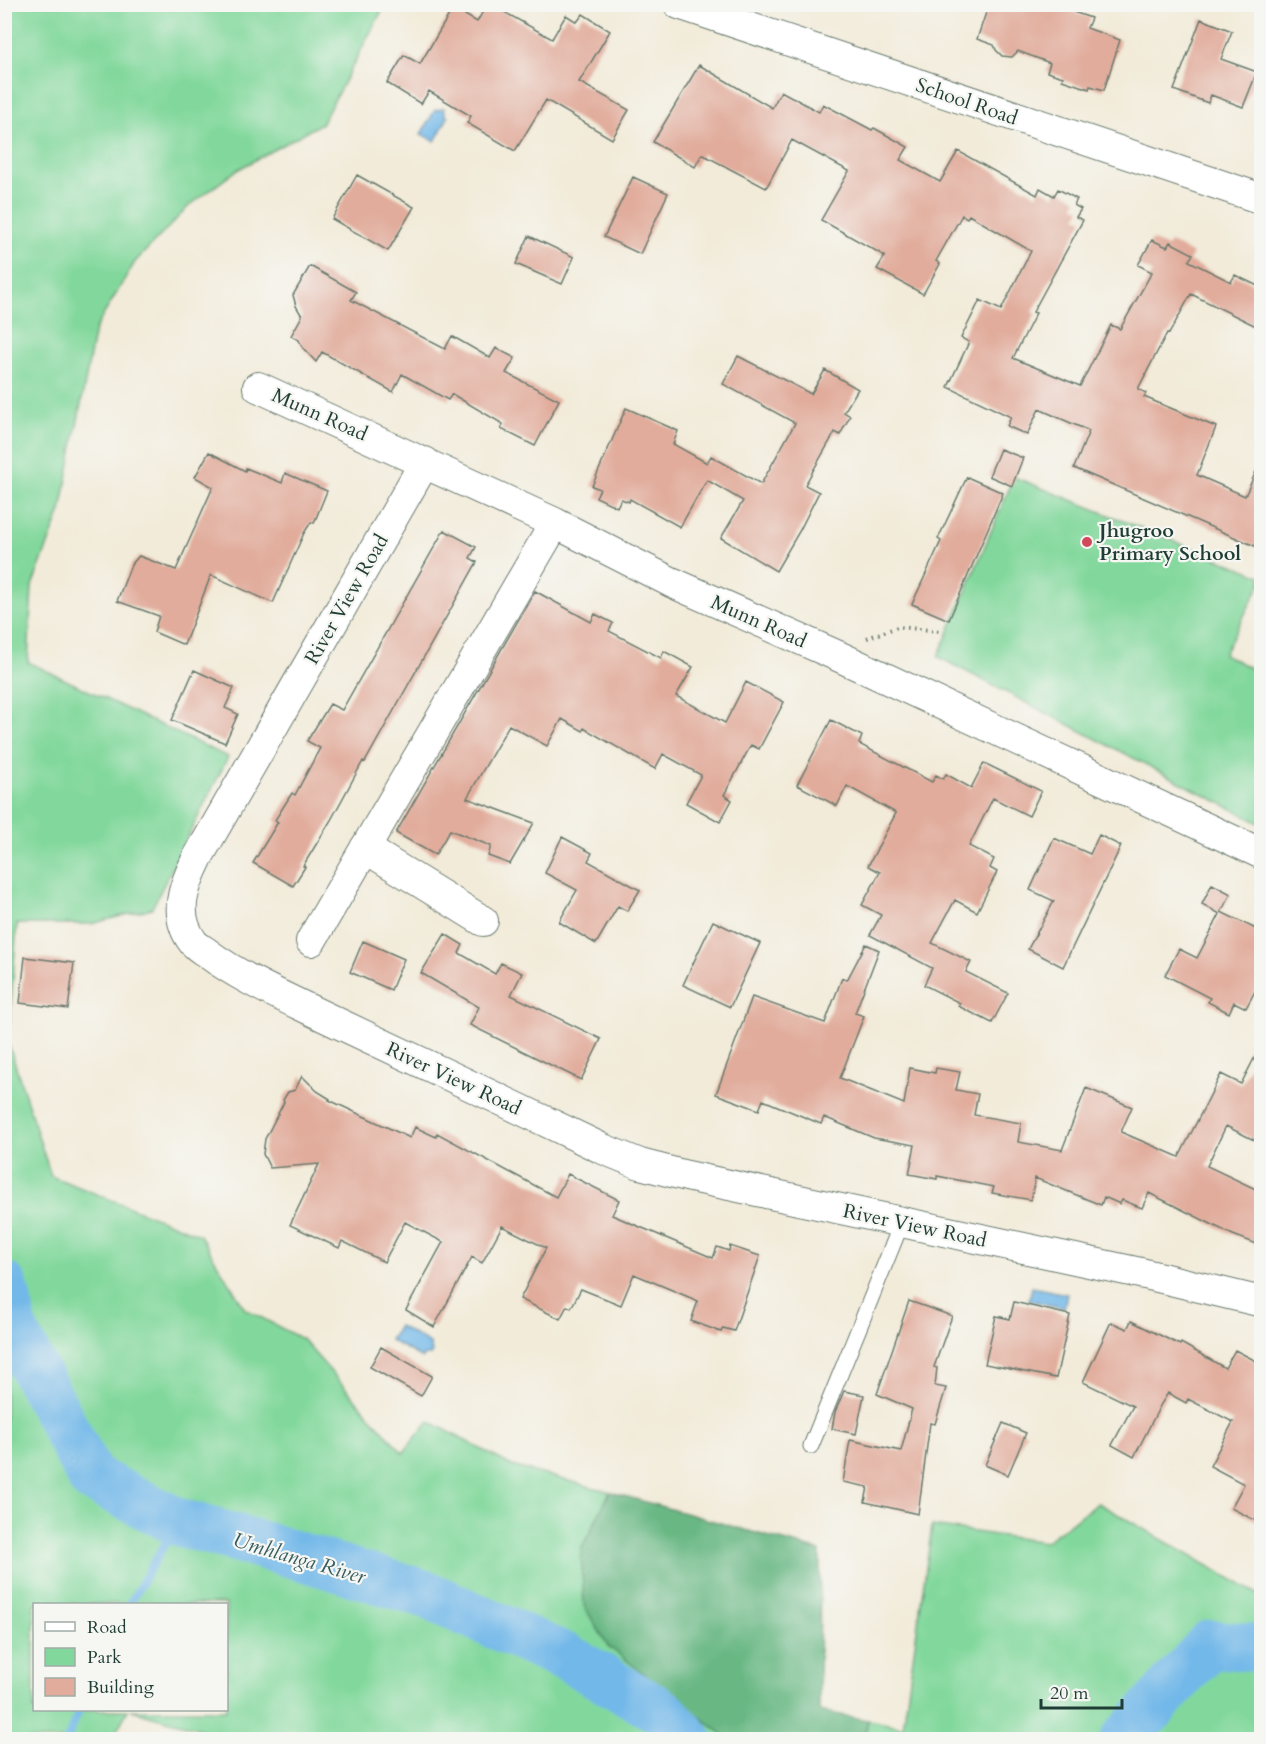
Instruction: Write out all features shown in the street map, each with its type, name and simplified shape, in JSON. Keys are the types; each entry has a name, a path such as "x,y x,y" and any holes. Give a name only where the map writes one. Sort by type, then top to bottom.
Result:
{"street":[{"name":"School Road","path":"679,4 1260,192"},
{"name":"Munn Road","path":"258,387 555,523 671,582 838,656 1262,854"},
{"name":"River View Road","path":"425,462 194,865 182,897 185,927 194,944 221,963 276,994 603,1149 640,1164 1145,1274 1262,1302"},
{"path":"311,941 555,523"},
{"path":"365,848 483,921"}],"lane":[{"path":"811,1446 902,1222"}],"path":[{"path":"838,656 862,639 898,627 940,631"}],"green space":[{"path":"5,5 385,5 322,123 237,170 189,206 135,262 95,329 61,511 32,586 28,662 228,757 152,908 91,924 17,924 8,1042 51,1176 200,1235 245,1309 302,1339 403,1453 429,1421 512,1466 610,1492 581,1550 681,1702 729,1739 236,1739 135,1711 228,1711 228,1603 33,1603 33,1711 127,1711 112,1739 5,1740"},
{"path":"1014,477 1261,576 1261,583 1224,654 1261,674 1261,824 938,657"},
{"path":"610,1492 820,1551 819,1711 868,1720 864,1739 729,1739 608,1646 584,1606 581,1550"},
{"path":"1098,1503 1261,1596 1261,1739 864,1739 868,1720 903,1727 932,1526 1045,1542"}],"water":[{"path":"444,108 448,117 435,141 421,134 435,110"},
{"path":"1032,1287 1067,1294 1064,1308 1029,1300"},
{"path":"399,1326 430,1344 431,1355 424,1355 422,1358 390,1340"}],"building":[{"path":"487,4 552,39 566,15 577,22 583,14 610,31 579,82 629,110 612,139 546,100 515,151 467,123 471,116 429,91 421,104 387,83 404,55 420,64 453,8 477,22"},
{"path":"989,4 1050,4 1091,18 1087,28 1120,40 1104,90 1090,86 1089,89 1062,80 1063,77 1047,72 1050,63 1018,51 1012,57 1002,56 994,45 977,39"},
{"path":"1201,19 1232,31 1221,59 1257,72 1243,107 1211,95 1208,103 1174,90"},
{"path":"699,65 772,108 781,91 819,112 823,104 872,130 874,128 908,147 900,160 940,182 958,151 1037,195 1040,188 1054,196 1058,189 1077,199 1074,205 1081,209 1076,217 1083,220 1033,312 1036,313 1013,358 1080,386 1111,325 1120,329 1152,272 1138,265 1152,240 1167,247 1170,242 1193,254 1189,261 1231,282 1235,275 1262,288 1262,329 1191,294 1169,334 1167,333 1138,389 1146,393 1144,397 1216,427 1197,475 1245,496 1262,458 1262,549 1074,468 1089,431 1039,409 1027,435 1007,426 1011,417 948,387 969,342 961,338 980,300 1001,310 1031,251 969,215 967,218 962,215 936,261 940,264 923,294 877,269 885,256 821,220 849,171 792,140 766,188 702,154 695,167 653,142"},
{"path":"357,175 414,207 388,251 332,219"},
{"path":"633,177 668,193 640,254 604,237"},
{"path":"529,236 574,257 562,284 516,264"},
{"path":"310,266 356,292 351,300 445,349 452,336 490,358 496,348 515,358 506,373 559,400 535,446 501,429 503,424 452,394 448,400 402,374 393,392 322,352 316,362 299,340 291,336 302,316 293,295"},
{"path":"738,356 811,394 825,370 858,389 844,412 850,416 840,435 835,432 805,485 819,492 776,571 721,538 743,501 707,480 680,527 630,499 629,502 621,499 617,507 596,497 600,489 592,486 626,408 678,431 673,444 707,463 711,456 761,484 795,423 723,384"},
{"path":"1000,449 1023,458 1012,486 989,476"},
{"path":"209,452 245,471 246,468 282,483 285,473 327,491 314,523 311,522 304,533 273,603 211,575 184,645 154,632 159,616 117,601 131,565 139,556 176,570 213,487 195,477"},
{"path":"967,477 1003,493 949,620 912,604 941,541 938,539"},
{"path":"444,530 476,547 470,558 477,562 293,886 253,863 278,822 275,820 292,793 295,795 320,748 307,741 330,704 342,710"},
{"path":"535,591 591,622 595,614 613,623 609,631 661,658 664,651 693,667 676,696 725,723 746,682 784,702 759,749 751,745 724,795 732,800 720,822 686,803 701,775 663,754 655,769 584,728 583,731 562,719 547,746 509,725 467,798 534,823 510,864 488,856 491,846 450,830 435,855 396,833"},
{"path":"194,670 234,688 225,708 238,714 225,743 172,720"},
{"path":"831,720 862,736 859,744 932,782 936,775 943,779 946,774 971,788 984,763 1041,791 1029,816 993,798 969,846 994,859 990,868 997,872 977,912 955,900 932,943 971,962 966,972 1008,993 992,1023 958,1006 960,1003 924,985 932,968 870,935 881,915 862,905 880,872 868,866 896,813 847,786 837,806 797,785"},
{"path":"1099,835 1121,846 1063,967 1028,949 1054,901 1030,890 1054,838 1090,854"},
{"path":"562,837 592,853 588,861 640,890 627,911 618,906 596,944 559,922 577,890 545,873"},
{"path":"1212,884 1231,894 1221,912 1262,932 1262,978 1246,1008 1234,1002 1229,1013 1208,1002 1210,998 1165,975 1179,949 1197,958 1220,914 1202,904"},
{"path":"713,921 760,943 730,1007 683,985"},
{"path":"445,934 463,945 459,953 495,974 501,963 522,973 511,995 601,1039 581,1080 470,1025 479,1007 421,973"},
{"path":"363,941 404,959 391,990 350,972"},
{"path":"866,944 879,950 855,1013 864,1016 840,1078 904,1104 910,1068 935,1073 936,1068 960,1072 956,1090 978,1094 974,1115 1021,1123 1018,1142 1062,1150 1086,1088 1132,1107 1121,1132 1179,1157 1221,1074 1241,1084 1262,1043 1262,1144 1226,1126 1207,1166 1262,1192 1262,1246 1233,1235 1149,1193 1142,1208 1122,1200 1120,1204 1104,1197 1101,1205 1035,1178 1031,1200 992,1193 994,1187 937,1176 937,1179 909,1174 915,1145 874,1138 824,1117 821,1124 763,1100 759,1110 716,1094 752,997 825,1023 842,978 847,980"},
{"path":"25,957 74,963 68,1009 20,1003"},
{"path":"302,1076 329,1100 410,1138 415,1127 436,1137 437,1133 556,1197 568,1174 619,1200 612,1215 713,1258 717,1247 729,1251 730,1246 760,1256 734,1331 723,1328 721,1332 691,1321 698,1301 634,1274 621,1305 581,1289 571,1308 567,1306 560,1319 520,1299 546,1248 502,1226 482,1263 472,1257 434,1327 406,1310 443,1242 405,1222 384,1262 342,1241 339,1248 290,1225 319,1164 270,1168 263,1154 265,1139 283,1100 288,1092 295,1090"},
{"path":"909,1301 952,1316 934,1367 937,1368 935,1386 946,1388 935,1424 930,1423 918,1514 865,1502 868,1487 843,1482 850,1440 901,1451 912,1409 877,1394"},
{"path":"1014,1302 1070,1315 1056,1378 985,1364 996,1316 1010,1319"},
{"path":"1131,1321 1180,1345 1181,1343 1225,1368 1235,1350 1262,1364 1262,1524 1231,1508 1244,1484 1210,1466 1233,1422 1188,1399 1186,1403 1168,1393 1134,1457 1112,1445 1133,1406 1083,1382 1111,1322 1127,1329"},
{"path":"381,1347 432,1376 421,1396 370,1367"},
{"path":"844,1391 864,1395 856,1434 832,1429 835,1412"},
{"path":"1003,1423 1026,1433 1008,1475 985,1465"}],"waterway":[{"name":"Umhlanga River","path":"4,1286 14,1331 91,1478 178,1522 425,1594 568,1658 664,1713 689,1740"},
{"path":"4,1326 14,1331"},
{"path":"130,1603 178,1522"},
{"name":"Umhlanga River","path":"1124,1740 1210,1644 1262,1648"},
{"path":"67,1740 79,1711"}],"place":[{"name":"Jhugroo Primary School","path":"1087,542"}]}
